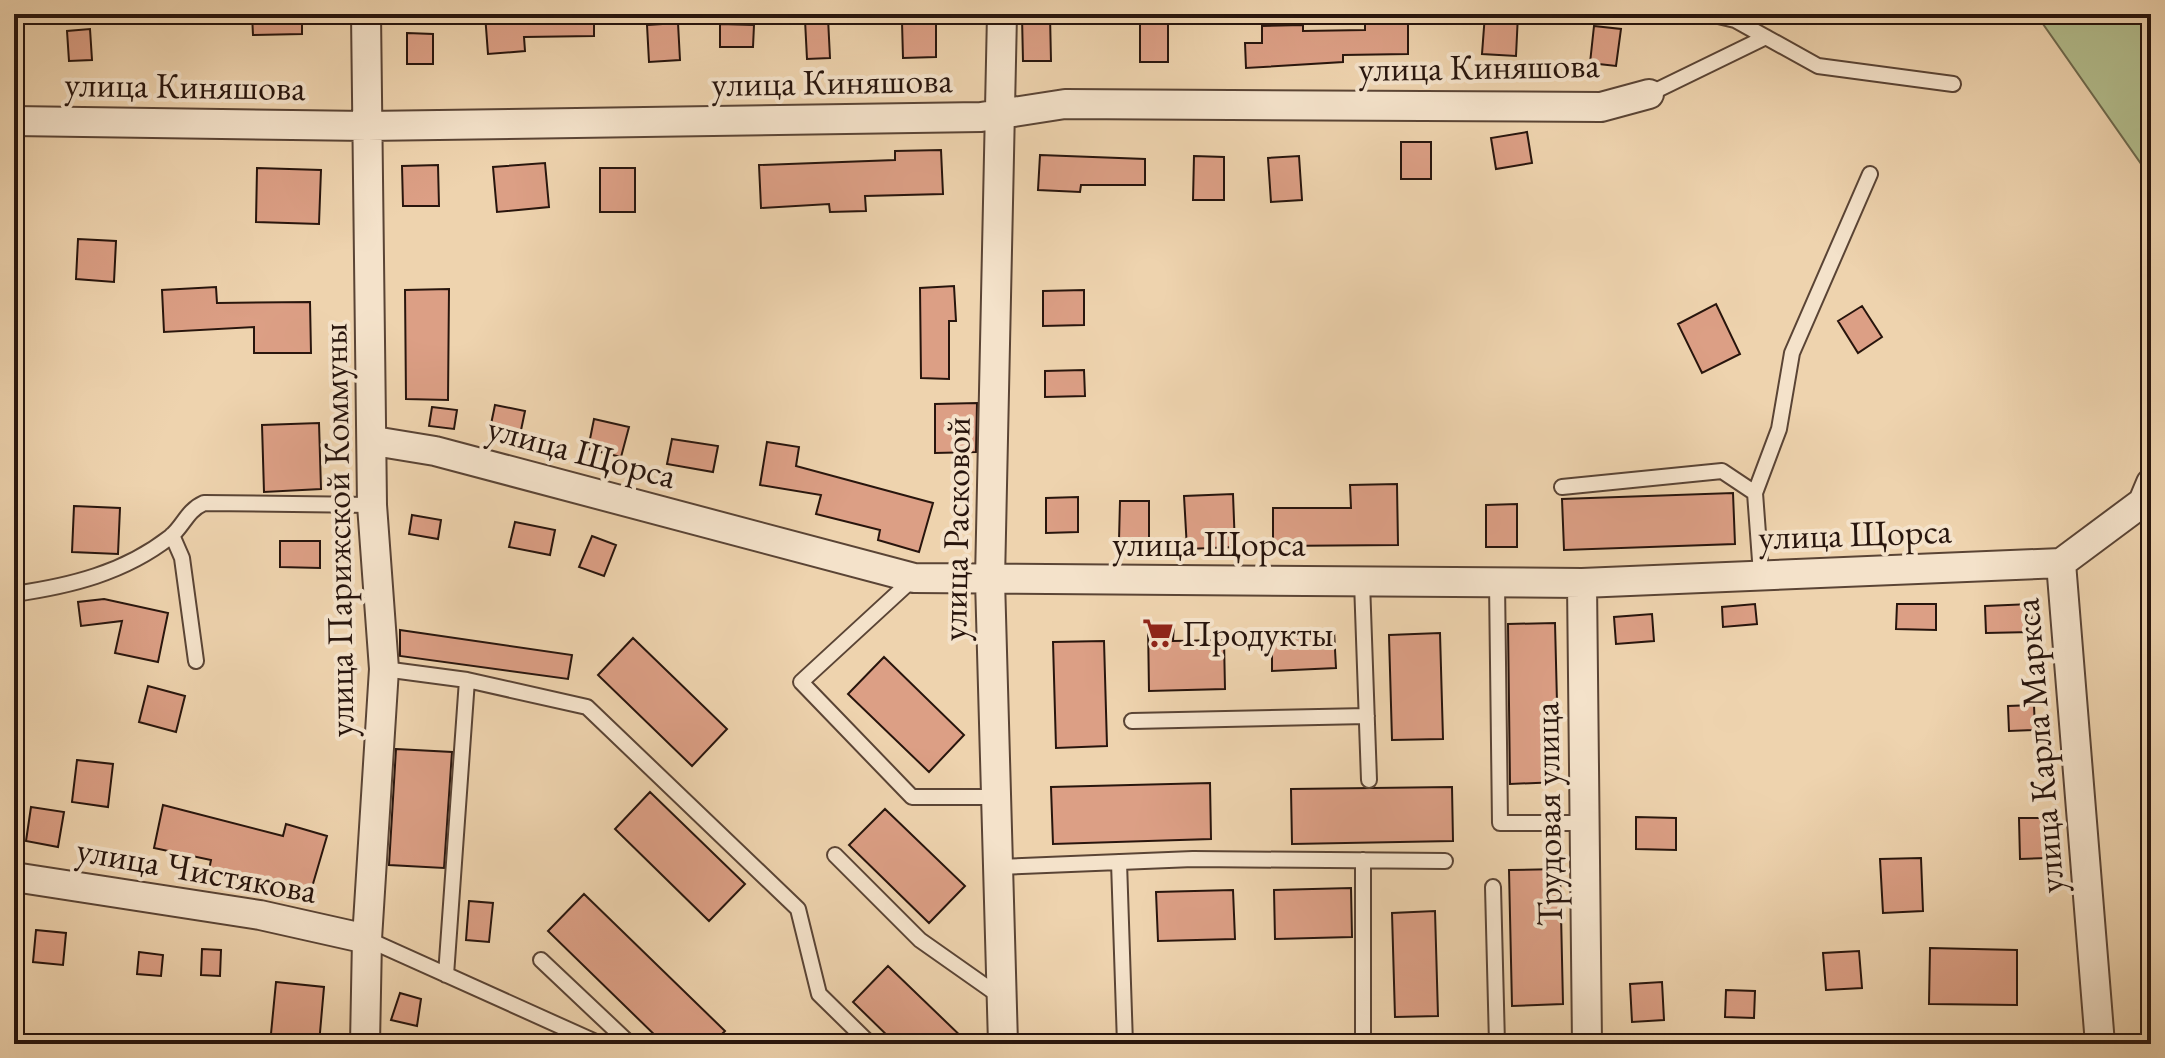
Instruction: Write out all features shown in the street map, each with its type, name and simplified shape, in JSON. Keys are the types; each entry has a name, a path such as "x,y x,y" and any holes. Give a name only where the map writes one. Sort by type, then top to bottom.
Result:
{"street":[{"name":"улица Парижской Коммуны","path":"365,1044 367,939 384,669 372,505 374,441 366,14"},
{"name":"улица Расковой","path":"1002,14 990,580 1003,1044"},
{"name":"улица Киняшова","path":"14,121 367,126 949,118 1065,104 1601,107 1649,94"},
{"name":"улица Щорса","path":"374,441 435,451 914,578 1582,583 2061,563"},
{"name":"улица Карла Маркса","path":"2100,1044 2061,563 2143,502 2151,483"},
{"name":"Трудовая улица","path":"1582,583 1587,1044"},
{"name":"улица Чистякова","path":"14,877 260,915 367,939"}],"lane":[{"path":"1710,14 1735,20 1818,66 1953,84"},
{"path":"1649,94 1766,37"},
{"path":"1761,574 1755,493 1779,429 1792,353 1870,174"},
{"path":"1562,487 1722,471 1755,493"},
{"path":"14,594 62,587 114,571 172,535 191,509 204,503 372,505"},
{"path":"172,535 182,558 196,661"},
{"path":"914,578 801,682 912,797 996,797"},
{"path":"1362,582 1369,780"},
{"path":"1497,582 1500,823 1585,823"},
{"path":"384,669 467,680 587,707 798,909 819,994 870,1044"},
{"path":"446,975 467,680"},
{"path":"1132,721 1367,716"},
{"path":"835,855 920,940 1001,997"},
{"path":"1363,860 1363,1044"},
{"path":"998,867 1119,862 1445,861"},
{"path":"1119,862 1125,1044"},
{"path":"1493,887 1497,1044"},
{"path":"367,939 600,1044"},
{"path":"541,960 630,1044"}],"green space":[{"path":"2036,14 2151,14 2151,178"}],"building":[{"path":"252,14 302,14 302,34 253,35"},
{"path":"485,14 594,14 594,36 524,37 525,51 488,54"},
{"path":"1485,14 1518,14 1516,56 1482,54"},
{"path":"1050,15 1051,61 1023,61 1022,16"},
{"path":"1140,15 1168,15 1168,62 1140,62"},
{"path":"828,18 830,58 807,59 805,20"},
{"path":"936,21 936,57 903,58 902,22"},
{"path":"1365,21 1408,21 1408,54 1343,55 1343,62 1246,68 1245,43 1262,43 1262,26 1303,25 1303,31 1365,30"},
{"path":"678,23 680,60 649,62 647,25"},
{"path":"720,24 754,25 753,47 720,47"},
{"path":"1594,26 1621,29 1616,66 1590,63"},
{"path":"90,29 92,60 69,61 67,31"},
{"path":"407,33 433,34 433,64 407,64"},
{"path":"1527,132 1532,163 1496,169 1491,138"},
{"path":"1401,142 1431,142 1431,179 1401,179"},
{"path":"941,150 943,194 865,196 866,211 830,212 829,204 761,208 759,165 895,160 895,151"},
{"path":"1040,155 1145,159 1145,185 1081,185 1080,192 1038,190"},
{"path":"1194,156 1224,157 1224,200 1193,200"},
{"path":"1299,156 1302,200 1271,202 1268,158"},
{"path":"545,163 549,207 497,212 493,167"},
{"path":"438,165 439,206 403,206 402,166"},
{"path":"257,168 321,170 319,224 256,222"},
{"path":"600,168 635,168 635,212 600,212"},
{"path":"78,239 116,241 114,282 76,279"},
{"path":"954,286 956,321 949,321 949,379 921,378 920,288"},
{"path":"216,287 217,303 310,302 311,353 254,353 254,327 164,332 162,290"},
{"path":"449,289 448,400 406,399 405,290"},
{"path":"1084,290 1084,325 1043,326 1043,291"},
{"path":"1716,304 1740,354 1702,373 1678,324"},
{"path":"1862,306 1882,337 1858,353 1838,321"},
{"path":"1084,370 1085,396 1045,397 1045,371"},
{"path":"977,403 976,452 935,453 935,404"},
{"path":"495,405 525,411 520,435 490,429"},
{"path":"432,407 457,410 454,429 429,426"},
{"path":"594,419 629,427 621,457 588,449"},
{"path":"319,423 321,489 264,492 262,425"},
{"path":"672,439 718,446 713,472 667,464"},
{"path":"767,442 799,447 796,466 933,503 919,552 878,540 880,530 816,514 821,495 760,485"},
{"path":"1397,484 1398,545 1273,546 1273,508 1351,508 1350,485"},
{"path":"1733,493 1735,544 1564,550 1562,499"},
{"path":"1233,494 1235,547 1187,549 1184,496"},
{"path":"1078,497 1078,532 1046,533 1046,498"},
{"path":"1120,501 1149,501 1149,541 1119,540"},
{"path":"1517,504 1517,547 1486,547 1486,505"},
{"path":"74,506 120,508 118,554 72,552"},
{"path":"412,515 441,520 438,539 409,534"},
{"path":"515,522 555,530 550,555 509,547"},
{"path":"592,536 616,545 604,576 579,567"},
{"path":"280,541 320,541 320,568 280,567"},
{"path":"104,599 168,613 158,662 115,653 122,621 81,626 78,602"},
{"path":"1755,604 1757,624 1723,627 1722,607"},
{"path":"1897,604 1936,604 1936,630 1896,629"},
{"path":"2031,604 2032,632 1986,633 1985,606"},
{"path":"1652,614 1654,641 1616,644 1614,617"},
{"path":"1174,623 1173,641 1224,640 1225,689 1149,691 1148,625"},
{"path":"1555,623 1559,782 1510,784 1508,624"},
{"path":"400,630 572,655 568,679 400,656"},
{"path":"1334,631 1336,668 1272,671 1272,635"},
{"path":"1440,633 1443,739 1392,740 1389,635"},
{"path":"633,638 727,729 692,766 598,675"},
{"path":"1104,641 1107,746 1056,748 1053,642"},
{"path":"884,657 964,735 929,772 848,694"},
{"path":"148,686 185,696 176,732 139,722"},
{"path":"2034,705 2035,730 2009,731 2008,706"},
{"path":"396,749 452,752 444,868 389,865"},
{"path":"77,760 113,764 108,807 72,802"},
{"path":"1210,783 1211,839 1053,844 1051,787"},
{"path":"1452,787 1453,841 1292,844 1291,789"},
{"path":"650,792 745,884 709,921 615,829"},
{"path":"163,805 283,836 286,824 327,836 310,894 241,874 241,877 209,870 211,860 154,848"},
{"path":"31,807 64,812 58,847 26,841"},
{"path":"885,809 965,886 929,923 849,845"},
{"path":"1636,817 1676,818 1676,850 1636,849"},
{"path":"2019,818 2047,818 2047,858 2020,859"},
{"path":"1921,858 1923,911 1883,913 1880,859"},
{"path":"1560,869 1563,1004 1512,1006 1509,870"},
{"path":"1351,888 1352,937 1275,939 1274,890"},
{"path":"1233,890 1235,939 1158,941 1156,892"},
{"path":"584,894 725,1031 712,1044 664,1044 548,931"},
{"path":"469,901 493,903 489,942 466,940"},
{"path":"1435,911 1438,1016 1395,1017 1392,913"},
{"path":"36,930 66,933 63,965 33,962"},
{"path":"1930,948 2017,950 2017,1005 1929,1004"},
{"path":"202,949 221,950 220,976 201,975"},
{"path":"1859,951 1862,988 1826,990 1823,953"},
{"path":"139,952 163,955 161,976 137,974"},
{"path":"888,966 969,1044 896,1044 853,1002"},
{"path":"276,982 324,987 319,1044 270,1044"},
{"path":"1662,982 1664,1020 1632,1022 1630,984"},
{"path":"1726,990 1755,991 1754,1018 1725,1017"},
{"path":"400,993 421,999 417,1026 391,1020"}],"place":[{"name":"Продукты","path":"1158,633"}]}
